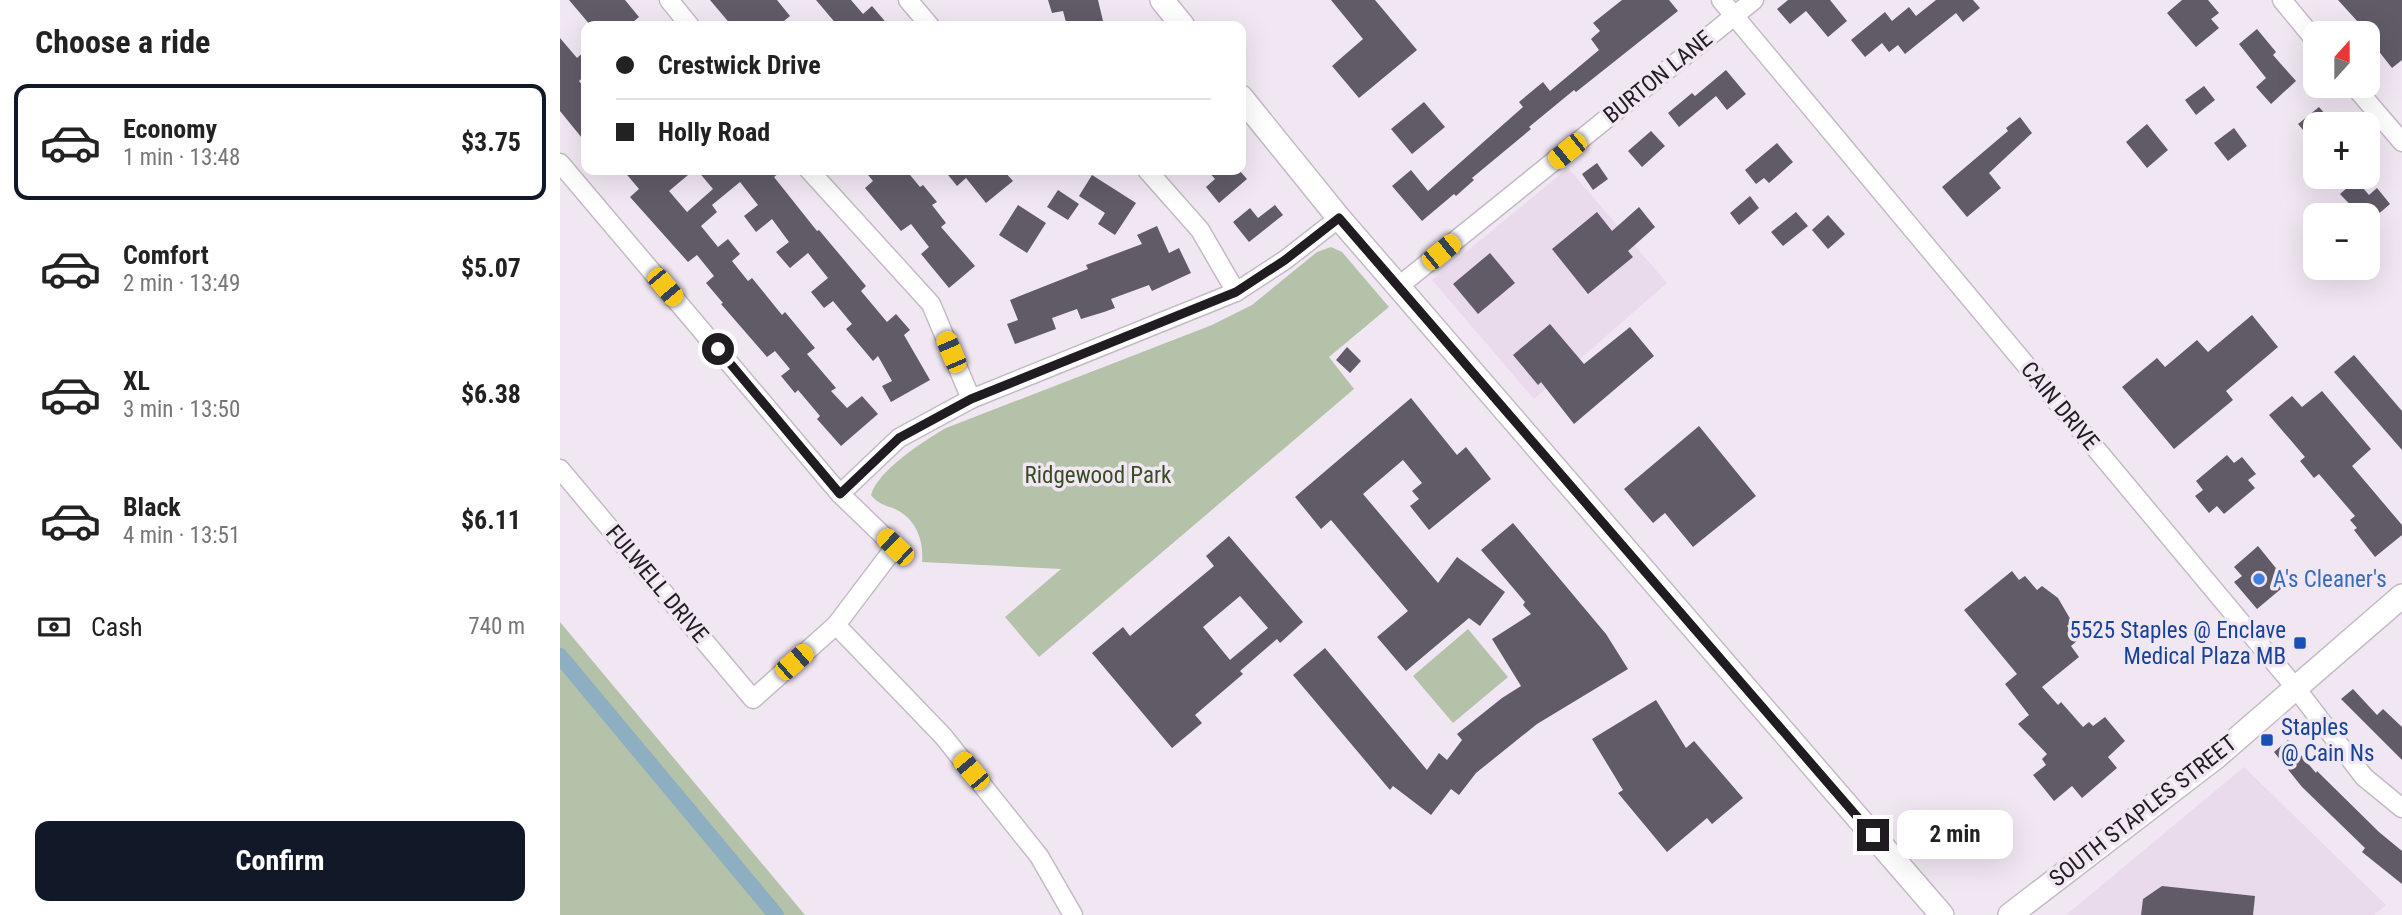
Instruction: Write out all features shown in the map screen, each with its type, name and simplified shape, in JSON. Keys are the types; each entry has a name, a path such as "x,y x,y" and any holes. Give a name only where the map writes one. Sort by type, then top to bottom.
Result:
{"main road":[{"path":"1161,0 1179,21"},
{"path":"1246,103 1339,218 1942,915"},
{"name":"SOUTH STAPLES STREET","path":"2010,915 2216,757 2402,596"}],"street":[{"path":"669,0 686,21"},
{"path":"908,0 926,21"},
{"name":"CAIN DRIVE","path":"1721,0 2295,687 2364,777 2402,808"},
{"name":"BURTON LANE","path":"1399,286 1754,0"},
{"path":"2281,0 2303,26"},
{"path":"2364,98 2402,142"},
{"path":"560,163 840,494 895,547 836,625 943,736 1039,856 1073,915"},
{"path":"814,175 931,304 971,399"},
{"path":"1151,175 1200,230 1236,292"},
{"path":"840,494 899,438 971,399 1236,292 1285,260 1339,218"},
{"name":"FULWELL DRIVE","path":"560,469 753,699 836,625"}],"shaded area":[{"path":"1568,168 1667,283 1534,399 1432,280"},
{"path":"2244,767 2386,905 2374,915 2066,915"}],"green space":[{"name":"Ridgewood Park","path":"1331,247 1342,252 1389,307 1329,357 1354,389 1039,657 1005,617 1061,569 922,562 922,546 913,524 902,513 871,495 875,485 892,466 946,428 1212,325 1252,305 1317,252"},
{"path":"560,622 805,915 560,915"},
{"path":"1468,629 1508,677 1453,723 1413,676"}],"building":[{"path":"569,0 625,0 639,17 634,21 587,21"},
{"path":"710,0 777,0 790,16 784,21 728,21"},
{"path":"816,0 851,0 863,14 872,6 885,21 834,21"},
{"path":"1048,0 1098,0 1103,21 1066,21 1063,11 1052,13"},
{"path":"1331,0 1375,0 1417,50 1359,98 1332,66 1363,39"},
{"path":"1622,0 1669,0 1678,11 1576,92 1574,90 1472,178 1474,180 1456,196 1454,194 1422,221 1392,186 1411,170 1428,191 1523,107 1519,102 1543,82 1550,91 1599,50 1591,39 1600,31 1593,23"},
{"path":"1788,0 1830,0 1847,21 1828,37 1806,11 1790,24 1777,9"},
{"path":"1936,0 1973,0 1980,8 1963,22 1956,13 1905,54 1898,45 1889,52 1882,43 1865,57 1851,40 1885,12 1892,21 1909,7 1916,16"},
{"path":"2182,0 2208,0 2219,13 2211,19 2219,28 2196,47 2167,13"},
{"path":"2338,0 2402,0 2402,60 2392,68 2380,53 2380,21 2357,21"},
{"path":"2257,29 2276,52 2273,55 2296,81 2271,104 2256,87 2266,78 2239,44"},
{"path":"560,38 577,58 581,54 581,137 560,111"},
{"path":"1726,70 1746,94 1727,110 1716,96 1679,127 1668,113 1692,93 1695,96"},
{"path":"2204,86 2215,100 2196,115 2185,100"},
{"path":"1424,102 1445,127 1412,154 1391,129"},
{"path":"2020,117 2032,133 1989,173 2001,188 1967,217 1942,187 2008,131 2006,128"},
{"path":"2147,124 2168,150 2147,168 2126,142"},
{"path":"2234,128 2247,146 2228,161 2214,143"},
{"path":"1651,131 1665,146 1642,167 1628,151"},
{"path":"1777,143 1793,162 1769,183 1764,178 1756,184 1745,170"},
{"path":"1597,163 1608,179 1593,190 1582,174"},
{"path":"627,175 688,175 669,191 687,212 713,189 701,175 777,175 774,177 817,231 819,230 866,286 861,291 887,322 896,314 910,330 904,335 930,380 891,402 882,386 892,381 878,356 873,361 846,329 852,324 833,301 824,308 811,292 828,278 808,253 790,268 776,252 789,242 772,219 756,232 744,216 758,205 740,182 712,205 717,212 701,226 718,247 728,239 740,254 732,261 748,281 752,278 782,315 785,312 815,348 807,354 836,388 831,391 847,408 862,396 878,414 841,446 817,419 820,416 798,390 795,393 781,376 790,369 775,351 767,357 721,304 723,303 706,283 714,276 697,255 688,262 630,197 639,189"},
{"path":"868,175 910,175 920,187 923,185 937,202 932,205 946,223 941,227 975,266 949,288 921,254 929,247 911,224 901,231 865,188 873,181"},
{"path":"948,175 1008,175 1013,181 986,203 966,178 957,186"},
{"path":"1092,175 1136,203 1115,235 1098,224 1105,213 1079,196"},
{"path":"1211,175 1243,175 1247,179 1219,203 1206,187 1215,179"},
{"path":"2346,189 2364,189 2369,195 2378,189 2390,204 2380,213 2380,203 2349,203 2340,194"},
{"path":"1058,190 1079,204 1068,220 1047,207"},
{"path":"1750,196 1759,208 1739,225 1730,213"},
{"path":"1018,205 1046,223 1027,253 999,235"},
{"path":"1275,205 1283,215 1249,242 1233,222 1250,208 1258,218"},
{"path":"1639,207 1655,227 1628,251 1633,257 1588,294 1552,249 1597,212 1612,231"},
{"path":"1796,212 1808,226 1783,246 1771,232"},
{"path":"1828,215 1845,234 1828,249 1812,230"},
{"path":"1157,226 1169,253 1179,248 1191,273 1152,291 1149,285 1111,299 1115,308 1104,312 1081,319 1077,309 1052,318 1056,329 1015,344 1007,324 1018,320 1010,300 1088,269 1086,265 1142,244 1137,235"},
{"path":"1490,253 1515,283 1478,314 1453,284"},
{"path":"2252,315 2278,347 2226,391 2233,400 2174,449 2122,387 2157,358 2165,367 2197,340 2208,352"},
{"path":"1550,324 1584,364 1630,327 1654,356 1574,424 1541,382 1538,385 1513,355"},
{"path":"1347,347 1361,361 1350,373 1336,360"},
{"path":"2354,355 2402,411 2402,450 2334,372"},
{"path":"2322,391 2371,449 2352,466 2402,525 2402,535 2375,557 2354,530 2357,528 2350,520 2355,516 2319,474 2314,478 2300,461 2305,457 2269,415 2292,396 2302,407"},
{"path":"1411,398 1457,455 1466,447 1491,479 1429,530 1410,506 1419,499 1412,491 1422,483 1403,460 1363,494 1438,583 1457,557 1505,592 1480,626 1469,618 1406,671 1377,637 1408,611 1331,520 1321,529 1295,497"},
{"path":"1699,426 1756,496 1693,547 1665,513 1653,523 1624,489"},
{"path":"2227,455 2234,463 2242,457 2256,474 2248,480 2255,488 2224,514 2217,506 2209,513 2195,496 2203,490 2196,481"},
{"path":"1513,523 1606,634 1628,669 1537,724 1476,773 1459,795 1451,789 1431,815 1393,786 1390,790 1293,675 1325,648 1427,770 1439,753 1447,760 1462,740 1457,734 1521,686 1492,639 1531,614 1523,605 1525,602 1481,550"},
{"path":"1229,536 1303,622 1280,643 1277,639 1240,671 1243,674 1195,715 1202,723 1172,748 1092,653 1123,627 1130,636 1214,566 1206,556","holes":["1240,596 1268,628 1230,660 1203,627"]},
{"path":"2258,546 2288,583 2257,609 2234,582 2242,576 2234,567"},
{"path":"2012,571 2019,580 2025,576 2037,590 2042,586 2058,598 2072,622 2067,626 2078,640 2071,646 2079,657 2042,687 2058,705 2061,702 2083,727 2089,722 2093,726 2105,717 2125,741 2108,757 2117,768 2082,798 2072,786 2054,801 2033,775 2046,765 2042,759 2047,754 2018,724 2029,715 2005,684 2017,674 1964,610"},
{"path":"2353,689 2377,715 2383,709 2402,727 2402,760 2341,699"},
{"path":"1656,700 1686,748 1694,741 1743,798 1712,824 1707,818 1667,852 1618,793 1623,790 1592,739"},
{"path":"2288,740 2316,773 2317,771 2402,851 2402,884 2362,852 2365,848 2302,787 2274,752"},
{"path":"2162,886 2255,896 2253,915 2141,915 2143,899"}],"waterway":[{"path":"560,656 776,915"}],"place":[{"name":"A's Cleaner's","path":"2259,579"},
{"name":"5525 Staples @ Enclave Medical Plaza MB","path":"2300,643"},
{"name":"Staples @ Cain Ns","path":"2267,740"}],"route":[{"path":"718,349 840,494 899,438 971,399 1236,292 1285,260 1339,218 1873,835"}]}
